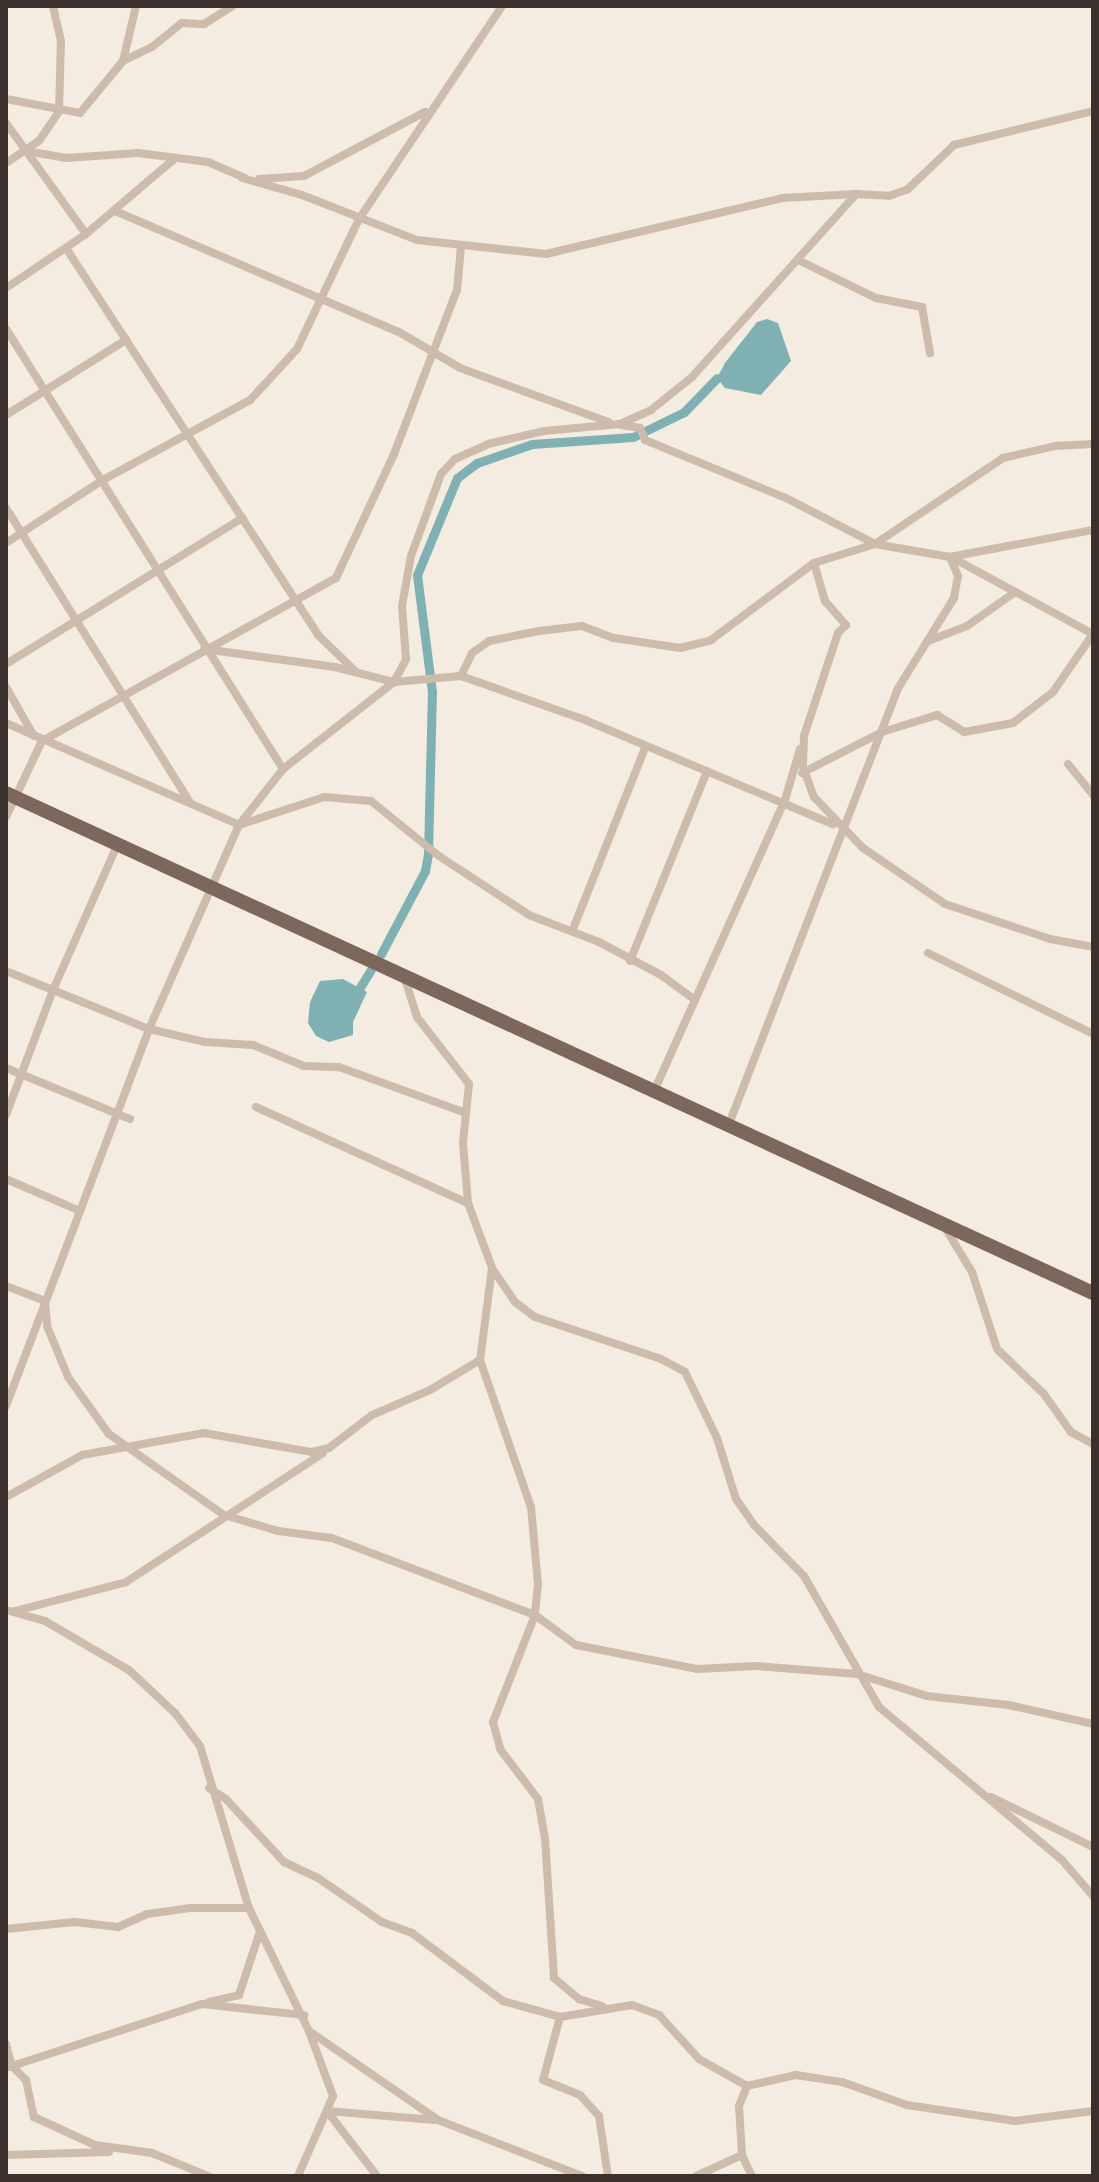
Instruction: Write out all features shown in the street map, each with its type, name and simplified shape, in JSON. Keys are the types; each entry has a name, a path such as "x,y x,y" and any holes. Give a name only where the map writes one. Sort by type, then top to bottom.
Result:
{"main road":[{"path":"10,795 1093,1293"}],"street":[{"path":"6,163 39,141 59,111 61,41 53,6"},
{"path":"123,61 136,6"},
{"path":"6,99 80,113 123,61 152,47 182,23 204,24 233,6"},
{"path":"6,543 101,481 186,431 250,400 297,349 324,300 359,219 429,110 494,24 500,6"},
{"path":"242,178 304,176 429,110"},
{"path":"26,151 66,158 138,153 173,160 208,162 242,178 302,195 417,240 546,254 782,198 856,194 889,196 908,189 954,145 1093,111"},
{"path":"6,123 86,234"},
{"path":"6,288 86,234 173,160"},
{"path":"7,1400 149,1029 239,825 283,769 394,682 406,659 402,606 411,556 441,474 455,459 488,444 544,431 620,424 651,410 692,377 856,194"},
{"path":"115,211 433,349 460,368 519,392 640,428 645,440 786,498 875,544 937,550 1093,634 1053,692 1013,723 964,732 937,715 882,732 805,771 792,781"},
{"path":"6,817 10,795 38,739 124,696 204,649 297,603 336,578 457,290 461,247"},
{"path":"66,248 318,635 356,673"},
{"path":"798,260 876,298 922,307 930,353"},
{"path":"6,329 204,649 283,769"},
{"path":"6,415 126,340"},
{"path":"461,676 472,653 489,641 539,631 582,626 614,638 680,648 711,640 814,563 875,544 1003,458 1055,446 1093,444"},
{"path":"6,508 190,804"},
{"path":"6,664 242,518"},
{"path":"950,557 1093,530"},
{"path":"729,1124 822,893 841,828 897,690 954,598 958,576 950,557"},
{"path":"655,1089 785,800 838,633 846,625 825,601 814,563"},
{"path":"927,641 967,626 1015,592"},
{"path":"204,649 394,682 461,676 785,800 841,828"},
{"path":"6,687 38,739"},
{"path":"6,723 239,825 324,797 371,801 439,856 529,915 573,929 661,975 695,1000"},
{"path":"804,736 805,771 814,797 841,828 909,884 945,904 1083,945 1093,945"},
{"path":"573,929 645,748"},
{"path":"1068,764 1093,795"},
{"path":"630,961 707,771"},
{"path":"6,1115 53,990 118,843"},
{"path":"928,953 1093,1034"},
{"path":"6,971 149,1029 205,1042 253,1045 304,1066 339,1067 466,1113"},
{"path":"404,975 417,1017 469,1084 466,1113 468,1203 492,1268 515,1302 535,1317 685,1372 717,1438 736,1499 754,1525 804,1576 857,1674 879,1707 972,1788 1062,1860 1093,1896"},
{"path":"6,1068 130,1119"},
{"path":"256,1107 468,1203"},
{"path":"6,1179 80,1211"},
{"path":"942,1222 972,1272 997,1349 1044,1394 1071,1432 1093,1444"},
{"path":"492,1268 480,1360 531,1507 538,1584 535,1615 493,1722 500,1749 538,1799 547,1850 554,1978 579,1999 602,2006"},
{"path":"6,1286 45,1301"},
{"path":"45,1301 47,1326 68,1377 109,1434 224,1515 278,1531 332,1538 535,1615 576,1645 656,1664 857,1674 927,1696 1009,1705 1093,1724"},
{"path":"8,1611 126,1582 329,1448 372,1415 442,1385 480,1360"},
{"path":"6,1497 82,1455 131,1449 204,1433 312,1452 329,1448"},
{"path":"8,1611 45,1621 129,1670 175,1713 200,1746 209,1788 249,1908 259,1934 304,2015 333,2096 298,2176"},
{"path":"209,1788 226,1799 284,1862 318,1878 382,1922 412,1933 503,2001 560,2017 602,2006 632,2005 659,2015 699,2059 747,2086 796,2075 842,2082 907,2105 1015,2121 1093,2111"},
{"path":"972,1788 1093,1847"},
{"path":"6,1929 75,1922 118,1927 147,1914 190,1908 249,1908"},
{"path":"8,2065 89,2043 110,2030 239,1995 259,1934"},
{"path":"202,2004 304,2015"},
{"path":"560,2017 543,2080 580,2095 599,2116 608,2176"},
{"path":"309,2031 438,2120 582,2176"},
{"path":"6,2044 8,2065 26,2080 34,2117 95,2145 152,2153 208,2176"},
{"path":"747,2086 739,2106 742,2155 752,2176"},
{"path":"327,2111 438,2120"},
{"path":"327,2111 377,2176"},
{"path":"6,2155 128,2151"},
{"path":"696,2176 742,2155"}],"water":[{"path":"767,319 778,323 791,361 761,395 725,388 717,378 725,363 757,322"},
{"path":"343,979 367,992 353,1022 353,1035 329,1042 316,1036 308,1023 310,1002 320,981"}],"waterway":[{"path":"381,954 425,871 428,854 432,692 417,575 457,478 477,463 532,444 633,437 684,412 717,378"},
{"path":"357,992 371,970"}]}
